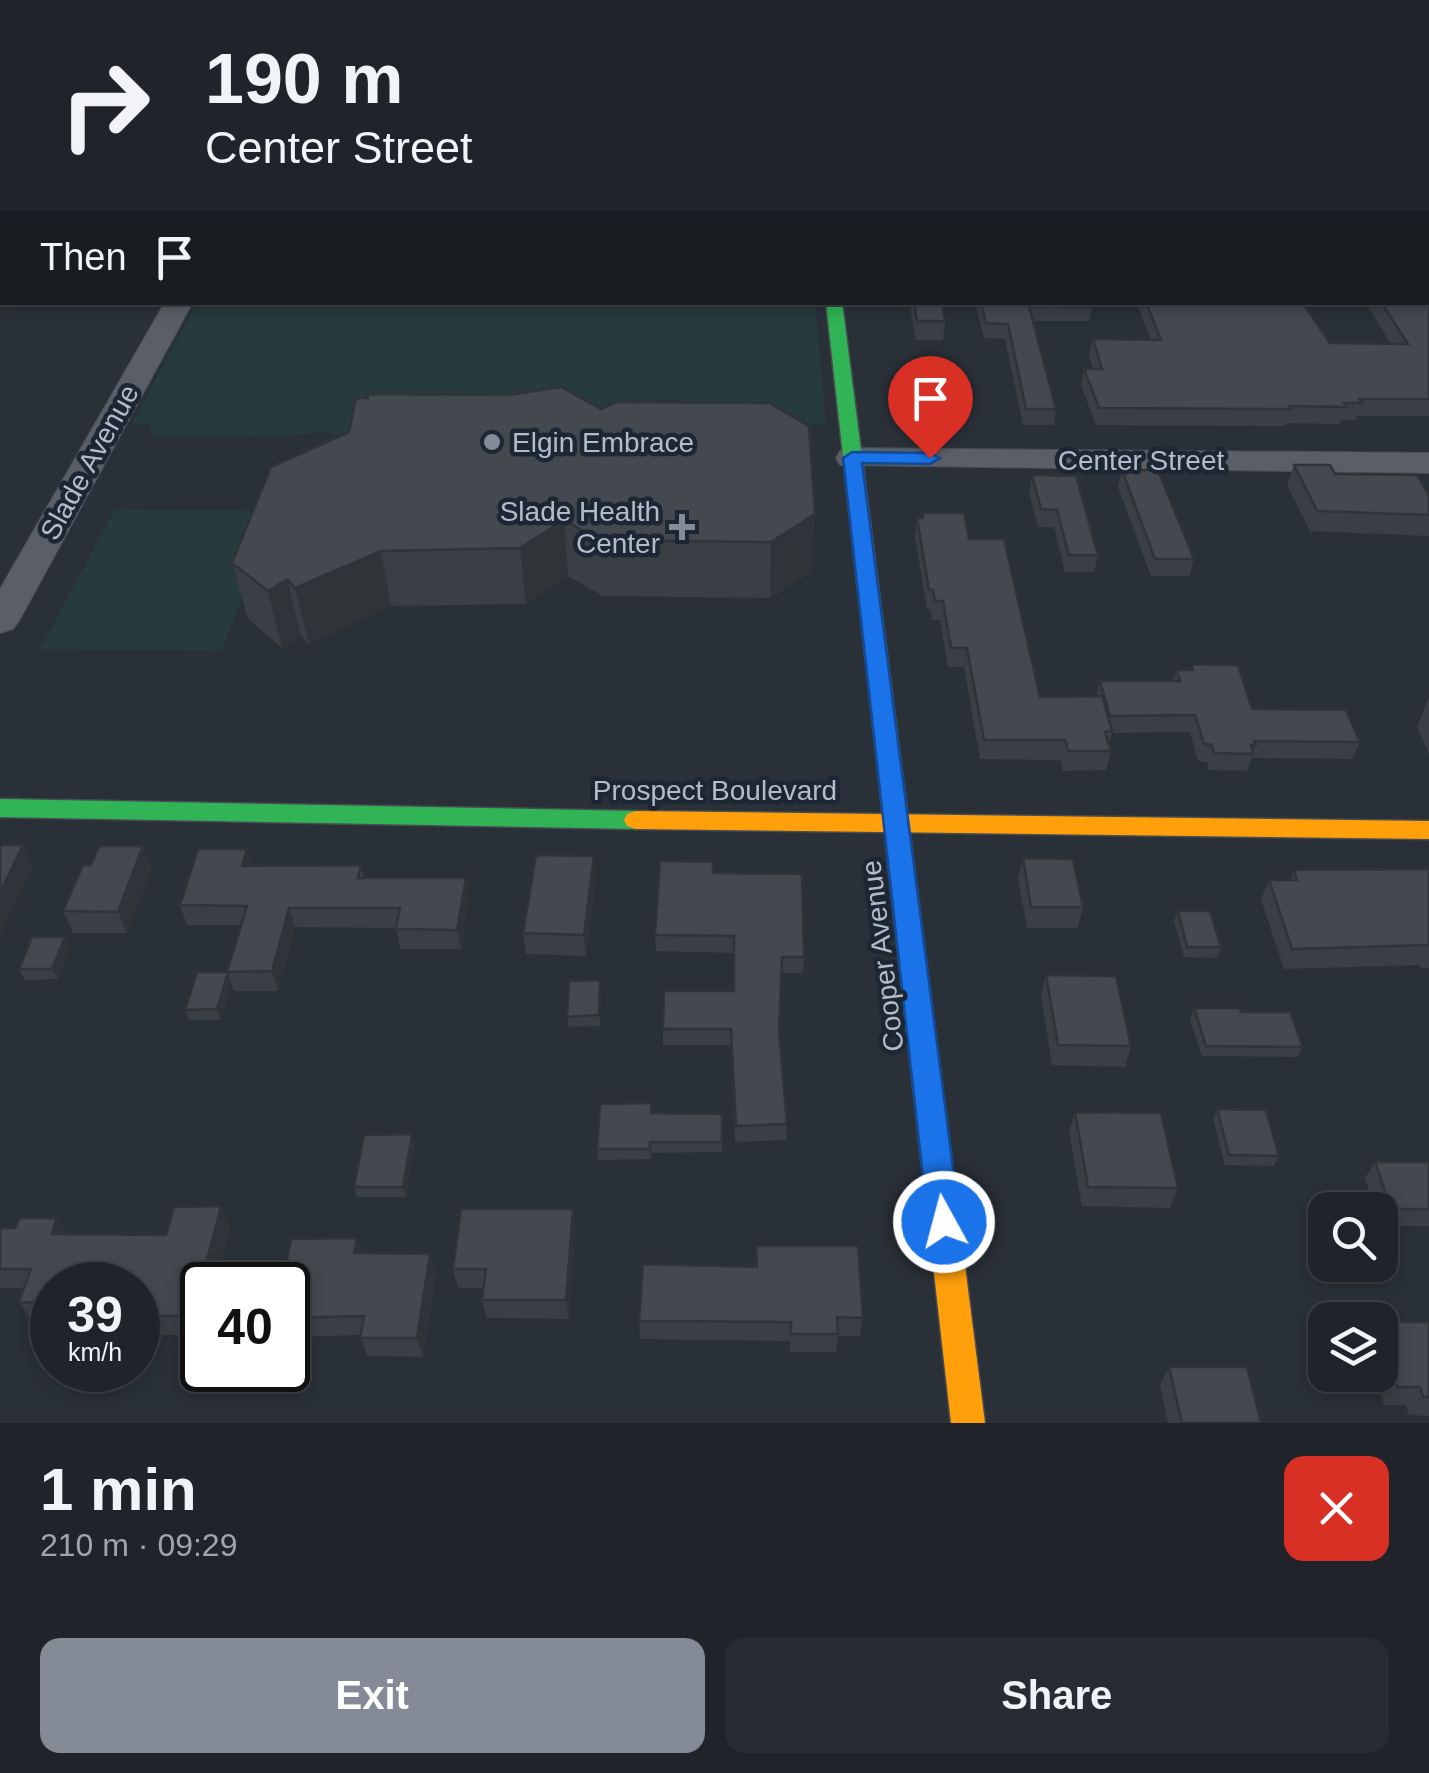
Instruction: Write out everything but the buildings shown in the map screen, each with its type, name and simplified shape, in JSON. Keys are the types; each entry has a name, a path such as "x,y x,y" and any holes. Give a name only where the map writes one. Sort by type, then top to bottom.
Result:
{"street":[{"name":"Slade Avenue","path":"0,622 176,305"},
{"name":"Cooper Avenue","path":"834,305 968,1423"},
{"name":"Center Street","path":"852,458 1429,462"},
{"name":"Prospect Boulevard","path":"0,808 432,818 1429,830"}],"green space":[{"path":"195,305 815,305 826,423 808,426 680,412 677,400 656,400 654,420 352,438 325,432 286,436 152,435 150,424 132,424"},
{"path":"115,509 277,511 221,651 40,649"}],"traffic: fast":[{"path":"834,305 934,1140"},
{"path":"0,808 636,820"}],"traffic: slow":[{"path":"636,820 1429,830"},
{"path":"934,1140 968,1423"}],"place":[{"name":"Elgin Embrace","path":"492,442"},
{"name":"Slade Health Center","path":"682,527"}],"route":[{"path":"930,458 852,458 944,1222"}]}
